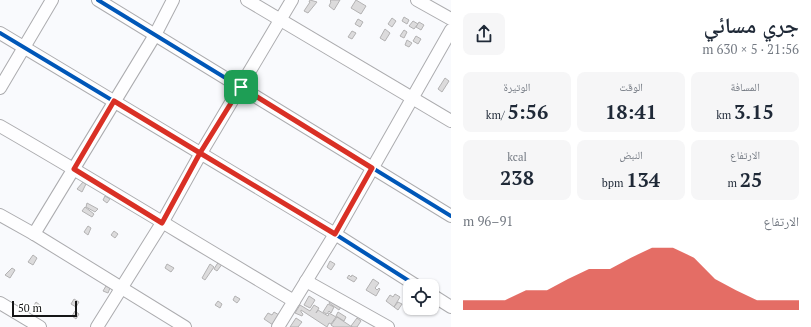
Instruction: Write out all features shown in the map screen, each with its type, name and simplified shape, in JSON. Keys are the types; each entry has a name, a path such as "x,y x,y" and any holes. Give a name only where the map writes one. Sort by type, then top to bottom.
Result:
{"street":[{"path":"0,88 52,0"},
{"path":"98,0 451,216"},
{"path":"34,234 155,35 173,0"},
{"path":"247,0 451,121"},
{"path":"97,327 162,223 200,153 292,0"},
{"path":"417,0 451,19"},
{"path":"278,327 335,234 451,30"},
{"path":"0,33 24,46 335,234 406,279"},
{"path":"0,126 294,301"},
{"path":"0,215 34,234 185,327"},
{"path":"306,281 383,326"},
{"path":"439,299 451,306"},
{"path":"0,303 40,327"}],"building":[{"path":"310,0 317,2 308,13 304,11"},
{"path":"331,0 340,0 334,10 329,6"},
{"path":"356,0 366,6 361,14 351,8"},
{"path":"404,17 409,20 407,24 402,21"},
{"path":"392,18 396,21 392,27 388,24"},
{"path":"358,19 363,22 360,27 355,24"},
{"path":"413,21 418,24 414,29 409,26"},
{"path":"419,22 424,25 421,30 416,27"},
{"path":"385,29 390,33 385,41 380,38"},
{"path":"404,30 407,32 404,38 400,36"},
{"path":"352,31 356,33 352,39 348,37"},
{"path":"416,36 421,39 418,44 413,41"},
{"path":"407,40 412,43 409,47 405,45"},
{"path":"445,78 449,81 442,92 438,89"},
{"path":"83,182 86,184 82,192 77,189"},
{"path":"105,196 110,199 107,203 103,200"},
{"path":"87,203 98,209 95,212 86,207"},
{"path":"85,207 94,214 92,217 82,211"},
{"path":"88,226 91,228 88,235 84,232"},
{"path":"114,231 118,234 115,238 111,235"},
{"path":"33,255 37,258 33,265 28,262"},
{"path":"219,261 223,263 217,271 214,269"},
{"path":"330,261 335,264 331,270 327,267"},
{"path":"167,264 174,268 171,272 165,268"},
{"path":"210,264 214,267 205,280 202,278"},
{"path":"12,268 15,270 10,278 5,275"},
{"path":"349,275 357,278 354,282 347,278"},
{"path":"373,279 379,283 375,288 377,290 379,288 380,289 376,296 366,290"},
{"path":"106,286 110,288 108,293 103,291"},
{"path":"395,294 400,297 394,307 386,301 390,295 393,297"},
{"path":"235,296 240,299 237,303 233,300"},
{"path":"309,296 315,300 310,308 304,305"},
{"path":"332,298 343,304 339,310 329,303"},
{"path":"74,299 79,302 76,307 71,304"},
{"path":"218,301 222,304 220,308 215,305"},
{"path":"36,302 40,305 37,310 33,307"},
{"path":"398,302 402,304 398,310 394,307"},
{"path":"328,304 334,307 331,313 329,311 327,314 323,312"},
{"path":"300,305 310,311 314,305 319,308 316,313 318,310 328,316 329,313 336,317 327,327 301,310 303,314 302,316 295,313"},
{"path":"75,311 79,314 76,319 72,316"},
{"path":"274,312 279,315 273,325 264,319 268,313 272,315"},
{"path":"338,312 346,317 344,321 336,316"},
{"path":"337,317 352,327 334,327 331,325"},
{"path":"296,318 302,322 298,327 290,327"},
{"path":"357,318 361,321 357,327 351,326"}],"cycle path":[{"path":"98,0 451,216"},
{"path":"0,33 335,234 406,279"}],"route":[{"path":"241,87 200,153 114,101 74,169 162,223 200,153 335,234 372,168 241,87"}]}
